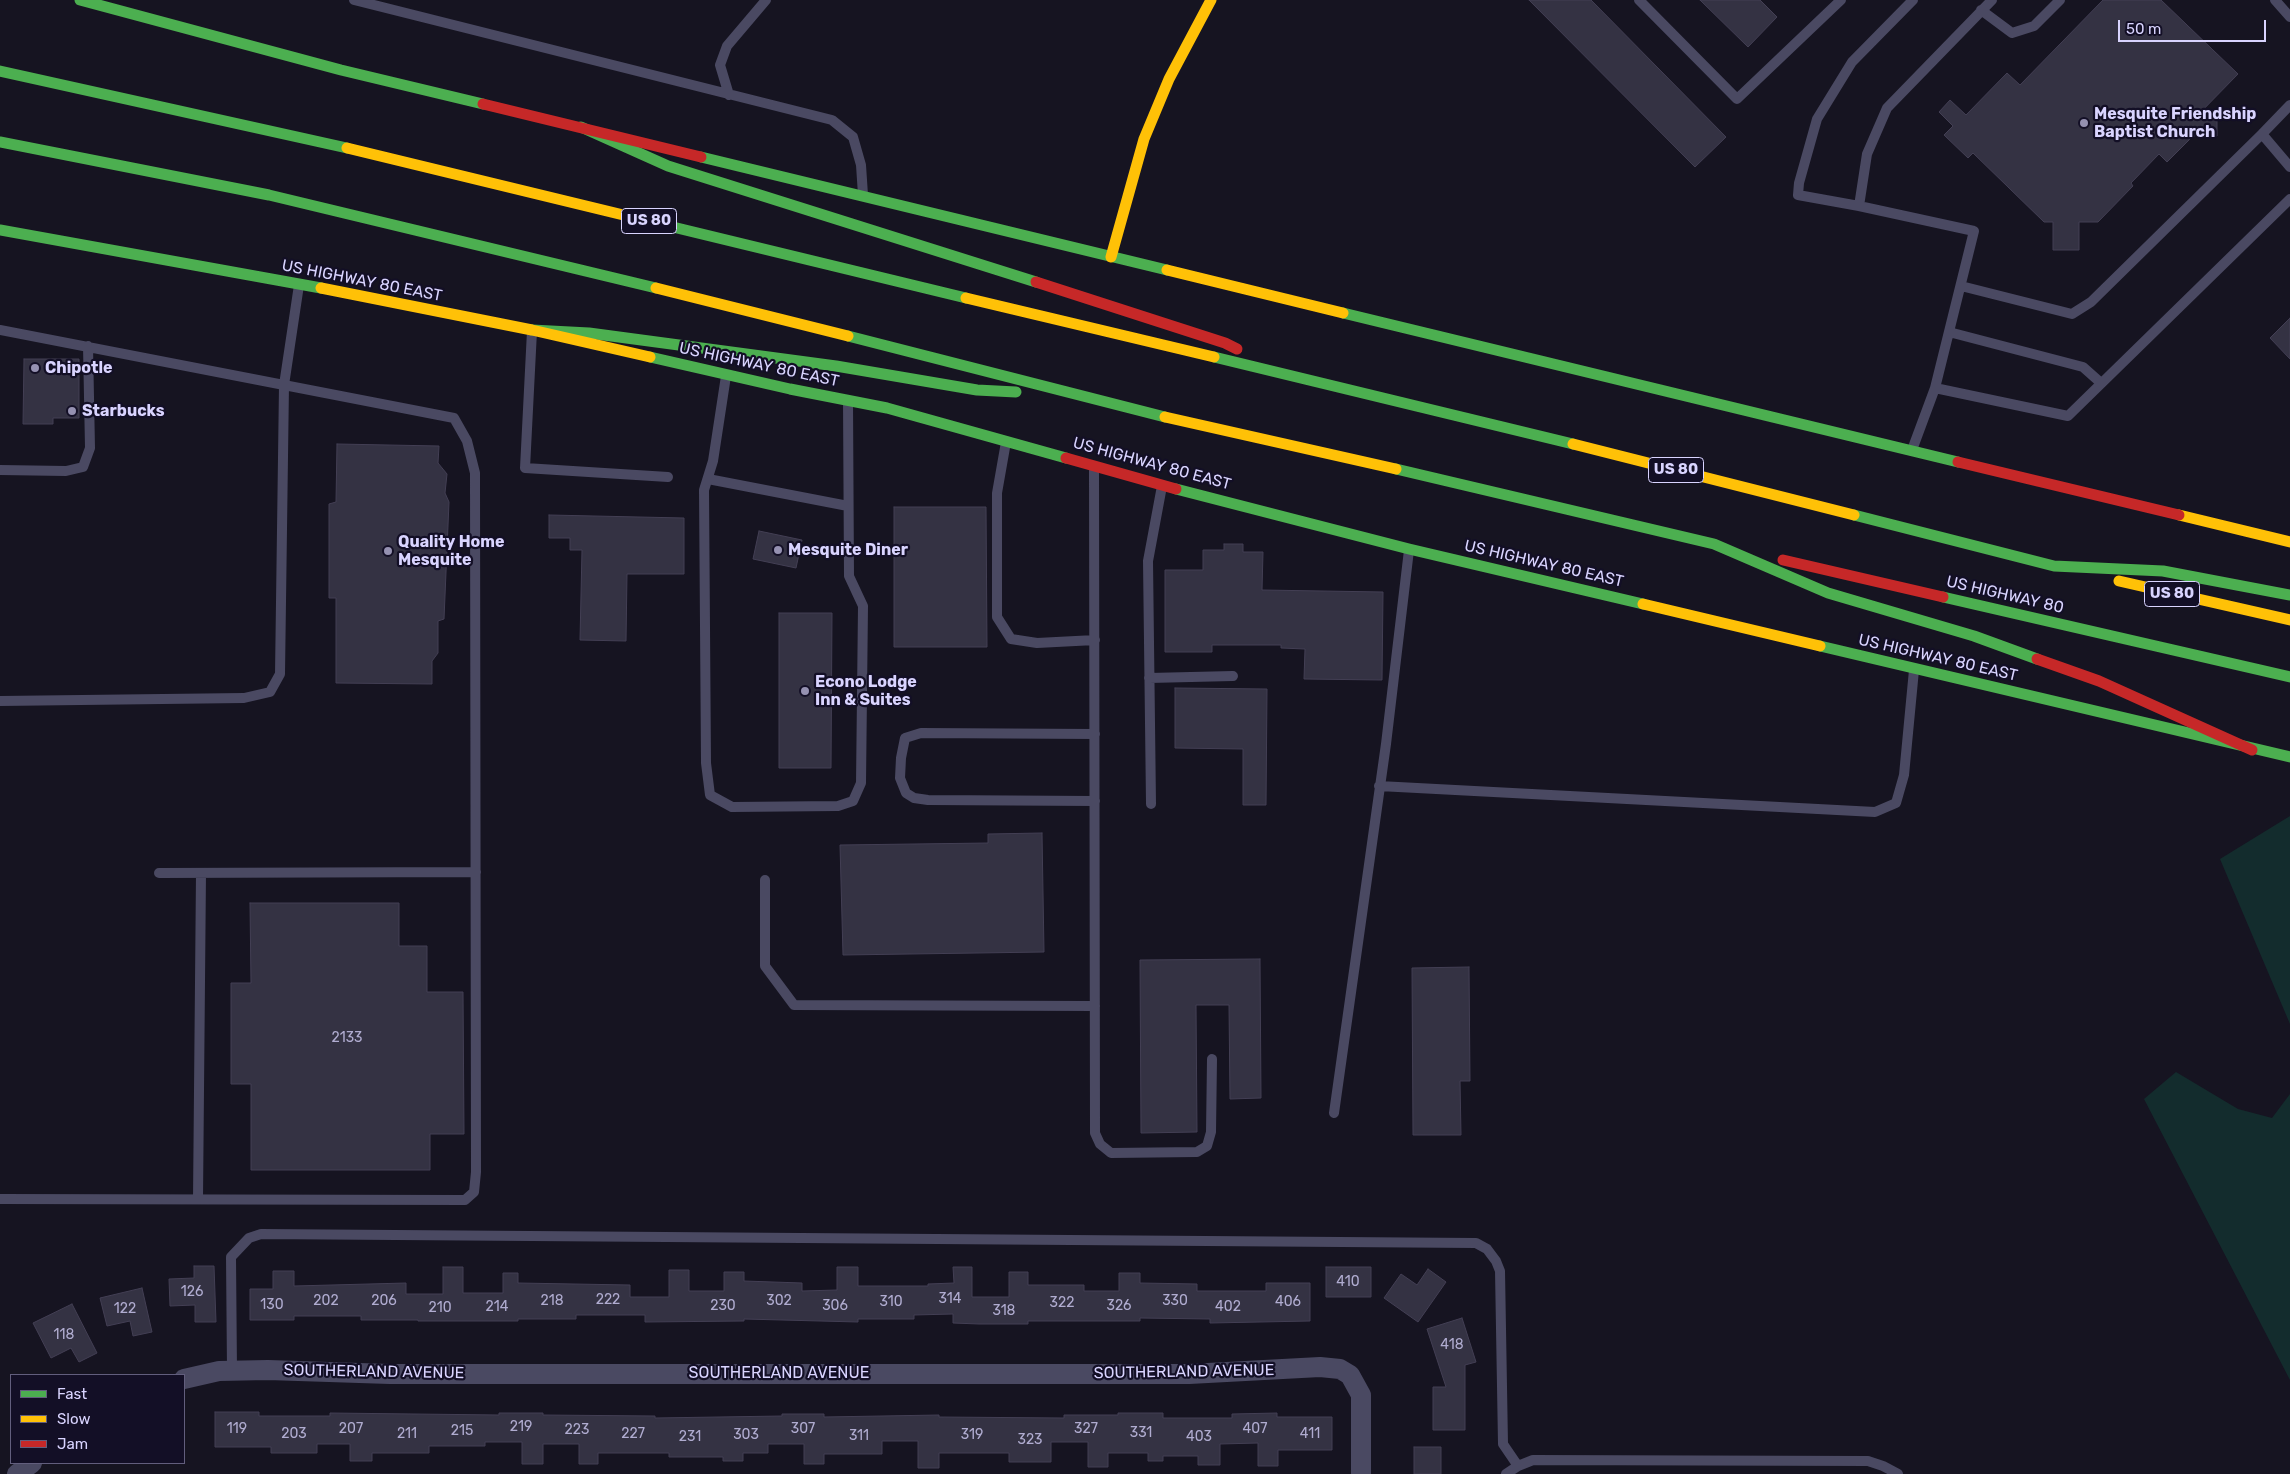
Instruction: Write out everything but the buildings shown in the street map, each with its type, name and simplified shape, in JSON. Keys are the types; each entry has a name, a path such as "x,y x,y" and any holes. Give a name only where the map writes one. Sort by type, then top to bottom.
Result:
{"main road":[{"path":"80,0 341,70 2290,542"},
{"path":"1111,258 1144,139 1174,71 1211,0"},
{"name":"US 80","path":"0,71 278,131 1297,379 1606,452 2054,566 2290,620"},
{"path":"581,127 668,166 1224,343 1297,379"},
{"path":"0,142 269,195 734,307 1070,394 1714,544 1828,593 1974,636 2099,681 2252,750"},
{"name":"US HIGHWAY 80 EAST","path":"0,230 299,284 532,330 887,408 1162,485 1409,549 2252,750 2290,757"},
{"path":"532,330 588,333 826,365 977,390 1070,394"},
{"name":"US HIGHWAY 80","path":"1714,544 2290,677"},
{"path":"2054,566 2163,571 2290,595"}],"street":[{"name":"SOUTHERLAND AVENUE","path":"185,1380 219,1371 268,1370 390,1374 1189,1374 1320,1367 1340,1369 1350,1375 1361,1395 1361,1474"},
{"path":"17,1474 31,1464"}],"lane":[{"path":"354,0 729,96 832,120 853,137 861,164 864,196"},
{"path":"729,96 720,65 727,46 766,0"},
{"path":"1639,0 1737,99 1841,0"},
{"path":"1911,451 1935,388 1974,231 1798,195 1799,183 1817,119 1852,62 1913,0"},
{"path":"1859,206 1867,154 1887,108 1992,0"},
{"path":"1982,10 2012,32 2034,26 2060,0"},
{"path":"2275,0 2290,17"},
{"path":"1960,286 2072,314 2091,302 2290,105"},
{"path":"2262,134 2290,167"},
{"path":"1935,388 2068,416 2290,199"},
{"path":"0,701 244,698 270,692 280,674 284,385 299,284"},
{"path":"0,330 454,418 467,441 475,473 476,872 476,1172 474,1192 465,1200 0,1199"},
{"path":"532,330 525,468 668,477"},
{"path":"1949,332 2083,367 2101,383"},
{"path":"0,470 66,471 83,467 90,448 88,346"},
{"path":"726,374 713,461 704,490 706,763 710,795 732,807 838,806 853,801 861,783 863,606 849,576 848,400"},
{"path":"1006,441 997,494 997,617 1011,639 1037,643 1095,640"},
{"path":"1094,465 1095,1133 1100,1144 1110,1153 1197,1152 1207,1146 1211,1132 1212,1059"},
{"path":"708,479 848,506"},
{"path":"1151,804 1148,561 1162,485"},
{"path":"1334,1112 1379,786 1409,549"},
{"path":"1379,786 1875,812 1896,802 1904,775 1914,669"},
{"path":"1149,678 1233,676"},
{"path":"1095,734 921,733 905,738 900,778 906,793 914,798 928,800 1095,801"},
{"path":"159,873 476,872"},
{"path":"198,1199 201,873"},
{"path":"765,880 765,966 794,1005 1095,1006"},
{"path":"232,1371 231,1257 249,1238 261,1234 1476,1243 1488,1249 1500,1271 1503,1444 1518,1466"},
{"path":"1506,1474 1518,1466 1533,1460 1868,1461 1884,1466 1898,1474"}],"green space":[{"path":"2290,816 2290,1024 2220,859"},
{"path":"2176,1072 2238,1109 2272,1118 2290,1094 2290,1380 2144,1099"}],"traffic: fast":[{"path":"80,0 341,70 483,104"},
{"path":"0,71 347,148"},
{"path":"581,127 668,166 1036,282"},
{"path":"0,142 269,195 656,288"},
{"path":"701,157 1167,270"},
{"path":"644,220 966,298"},
{"path":"0,230 321,288"},
{"path":"1343,313 1958,462"},
{"path":"532,330 589,333 836,366 977,390 1016,392"},
{"path":"848,336 1165,417"},
{"path":"650,357 790,389 887,408 1066,458"},
{"path":"1214,357 1573,444"},
{"path":"1396,469 1714,544 1828,593 1974,636 2037,659"},
{"path":"1176,489 1409,549 1643,604"},
{"path":"1854,515 2054,566 2163,571 2290,595"},
{"path":"1943,597 2290,677"},
{"path":"1820,646 2290,757"}],"traffic: slow":[{"path":"1111,257 1144,139 1169,79 1211,0"},
{"path":"347,148 644,220"},
{"path":"1167,270 1343,313"},
{"path":"321,288 532,330 650,357"},
{"path":"656,288 848,336"},
{"path":"966,298 1214,357"},
{"path":"1165,417 1396,469"},
{"path":"1573,444 1854,515"},
{"path":"2179,515 2290,542"},
{"path":"2119,581 2290,620"},
{"path":"1643,604 1820,646"}],"traffic: jam":[{"path":"483,104 701,157"},
{"path":"1036,282 1225,343 1237,349"},
{"path":"1066,458 1176,489"},
{"path":"1958,462 2179,515"},
{"path":"1783,560 1943,597"},
{"path":"2037,659 2099,681 2252,750"}],"place":[{"name":"Mesquite Friendship Baptist Church","path":"2084,123"},
{"name":"Chipotle","path":"35,368"},
{"name":"Starbucks","path":"72,411"},
{"name":"Mesquite Diner","path":"778,550"},
{"name":"Quality Home Mesquite","path":"388,551"},
{"name":"Econo Lodge Inn & Suites","path":"805,691"}]}
